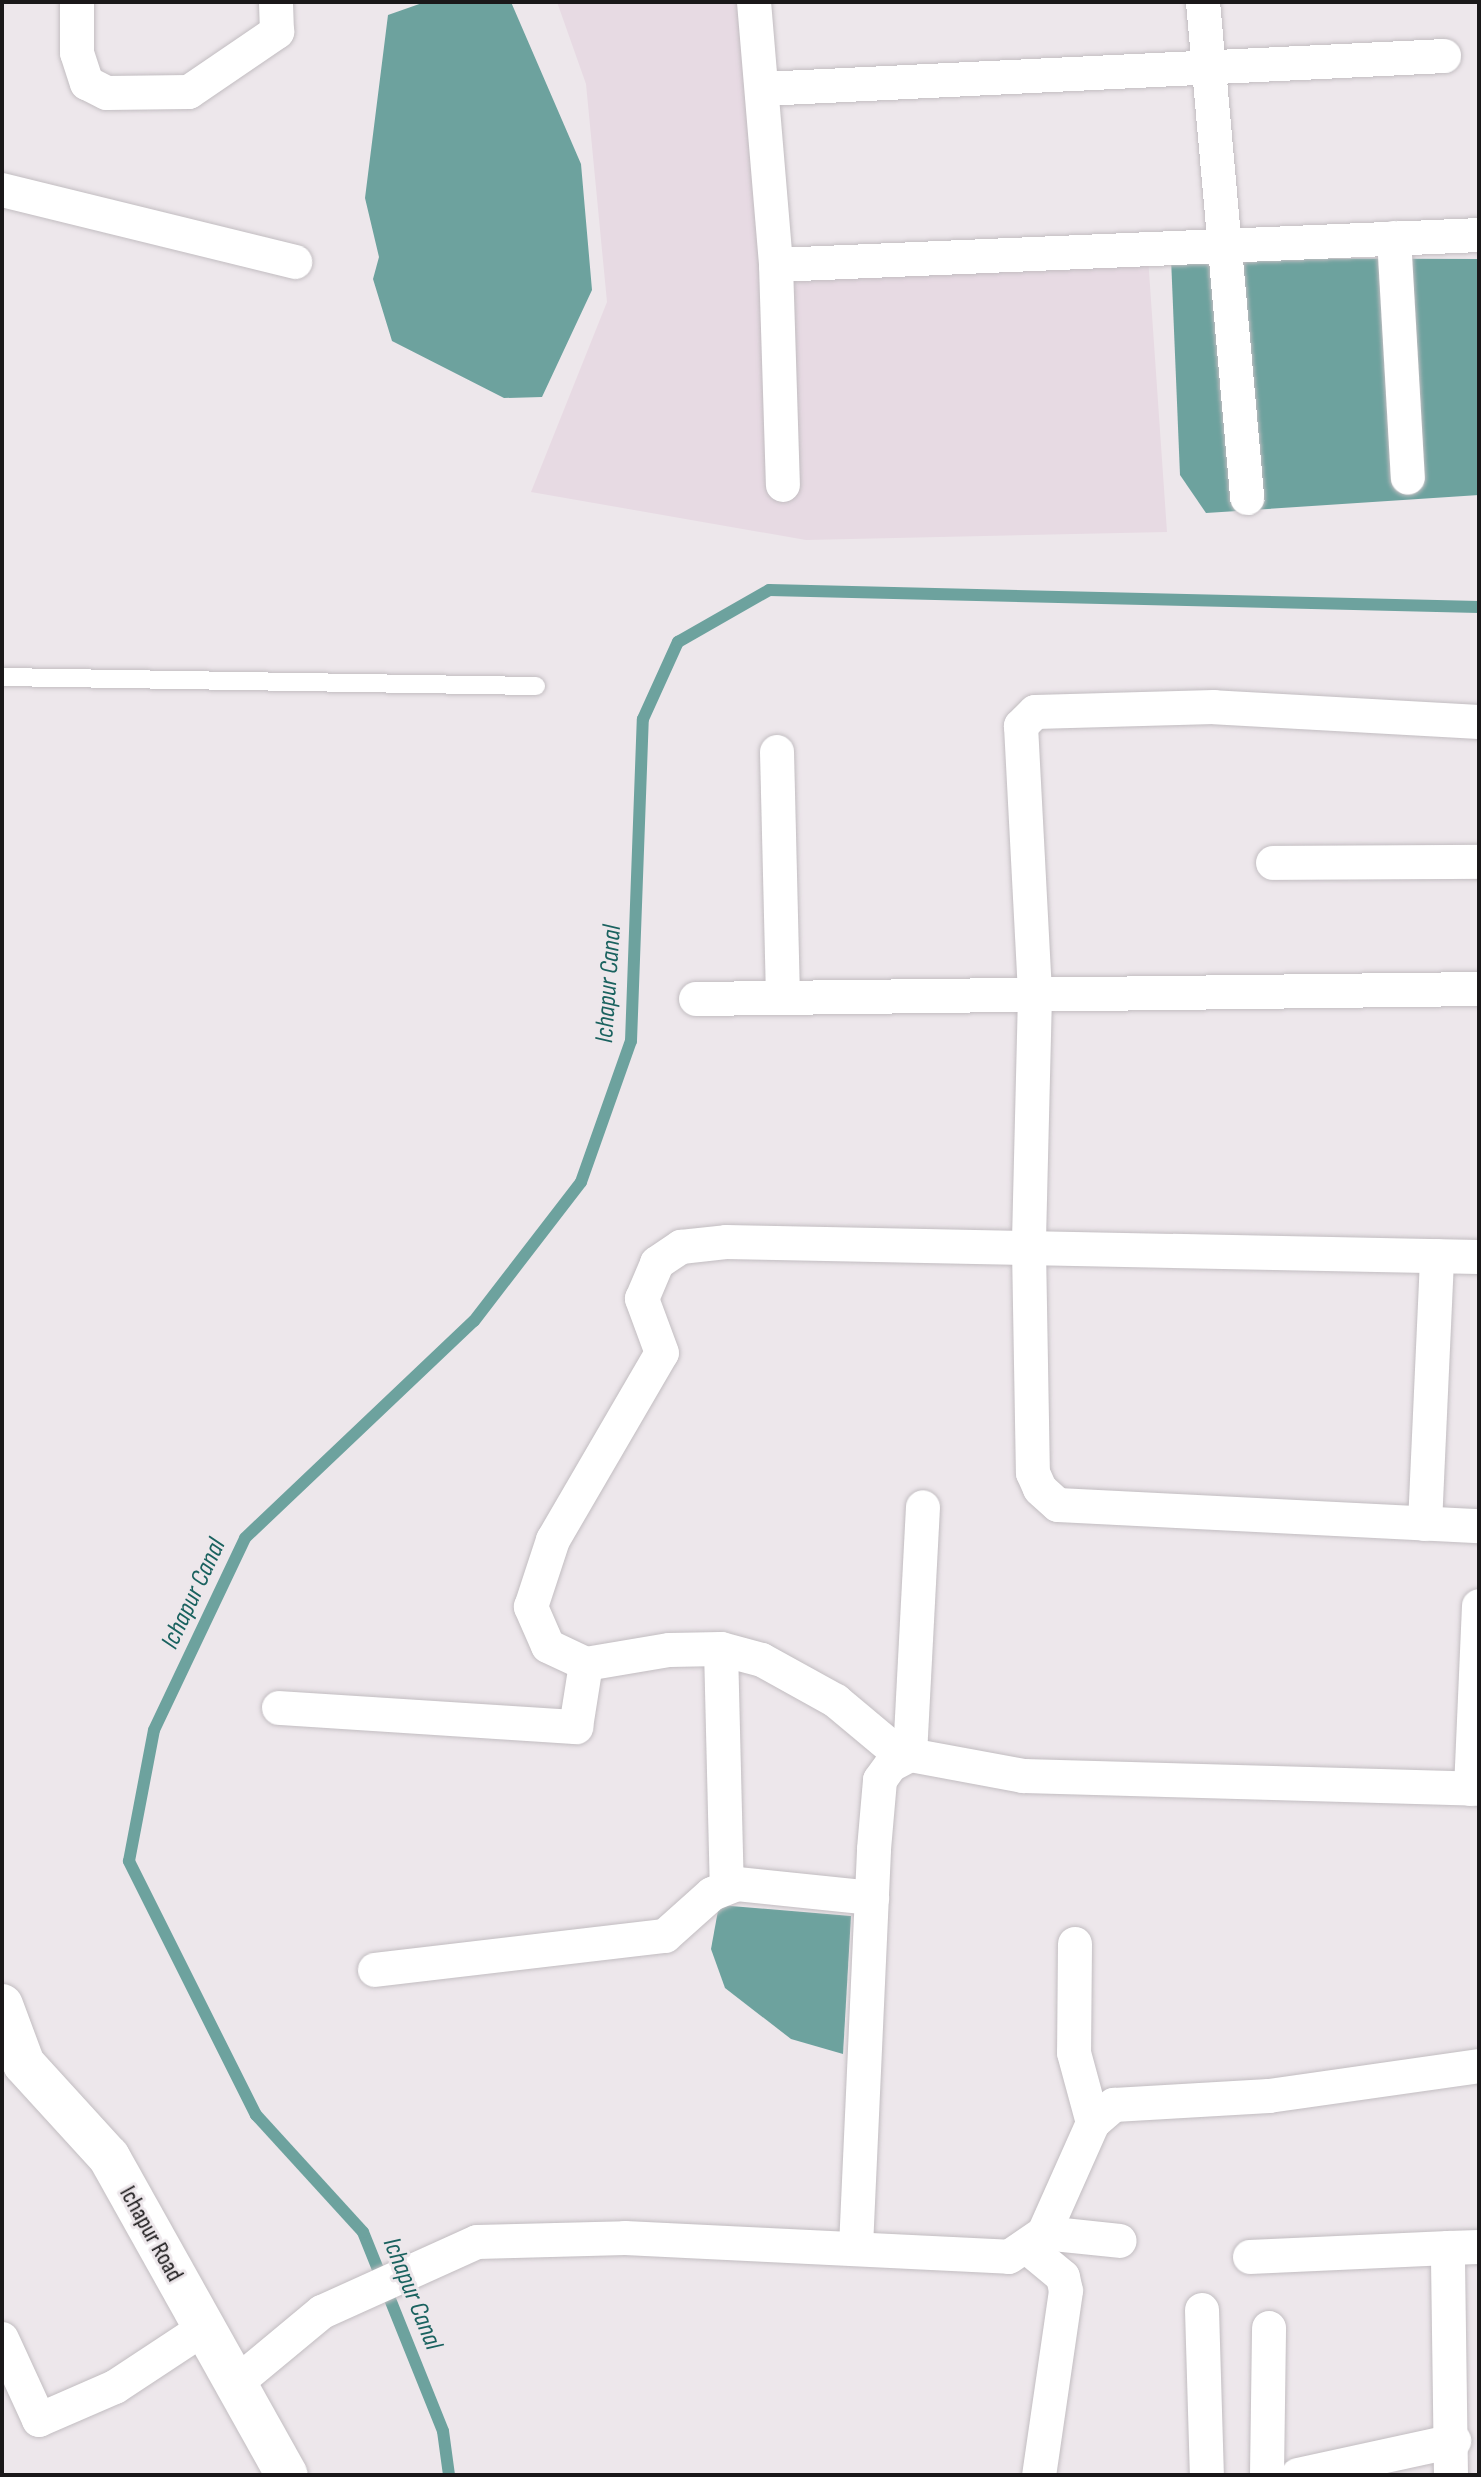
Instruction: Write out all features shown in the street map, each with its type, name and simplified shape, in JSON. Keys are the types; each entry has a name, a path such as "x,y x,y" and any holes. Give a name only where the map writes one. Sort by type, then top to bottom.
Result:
{"street":[{"path":"77,2 77,53 87,83 107,93 189,92 277,32 276,2"},
{"path":"754,2 776,265 783,485"},
{"path":"1203,2 1207,68 1229,244 1247,498"},
{"path":"763,89 1444,56"},
{"path":"2,190 295,262"},
{"path":"776,265 1479,235"},
{"path":"1394,238 1408,478"},
{"path":"1479,722 1214,707 1025,717 1035,995 1029,1249 1033,1473 1046,1498 1058,1505 1479,1526"},
{"path":"777,752 783,998"},
{"path":"1273,863 1479,862"},
{"path":"696,999 1479,989"},
{"path":"1479,1257 726,1242 668,1253 642,1299 662,1353 553,1540 531,1607 548,1646 586,1664 721,1649 762,1660 836,1701 907,1756 1023,1776 1475,1789 1479,1606"},
{"path":"1425,1524 1437,1256"},
{"path":"856,2247 880,1780 907,1756 923,1507"},
{"path":"721,1649 727,1887"},
{"path":"279,1708 576,1727 586,1664"},
{"path":"375,1970 665,1936 727,1887 872,1898"},
{"path":"1075,1944 1074,2053 1093,2123"},
{"name":"Ichapur Road","path":"2,2005 24,2064 109,2157 206,2327 240,2380 287,2475"},
{"path":"1036,2240 1093,2123 1114,2105 1269,2096 1479,2066"},
{"path":"240,2380 322,2312 409,2267 477,2242 625,2238 856,2247 1003,2257 1036,2240 1120,2241"},
{"path":"1036,2240 1063,2277 1066,2291 1039,2475"},
{"path":"1250,2257 1464,2248 1451,2475"},
{"path":"1202,2310 1207,2475"},
{"path":"2,2339 39,2420 115,2387 206,2327"},
{"path":"1267,2475 1269,2328"},
{"path":"1298,2475 1454,2441"}],"lane":[{"path":"2,677 536,686"}],"shaded area":[{"path":"557,2 743,2 769,275 1148,257 1167,532 806,540 531,492 607,302 586,84"}],"water":[{"path":"425,2 511,2 581,164 592,290 542,397 504,398 392,341 373,279 379,257 365,198 388,15"},
{"path":"1171,258 1479,259 1479,495 1206,513 1180,475"},
{"path":"719,1905 851,1916 843,2054 791,2039 725,1988 711,1949"}],"waterway":[{"name":"Ichapur Canal","path":"449,2475 443,2431 363,2232 256,2115 129,1861 154,1730 245,1538 474,1321 581,1182 631,1041 643,719 678,642 769,590 1479,607"}]}
